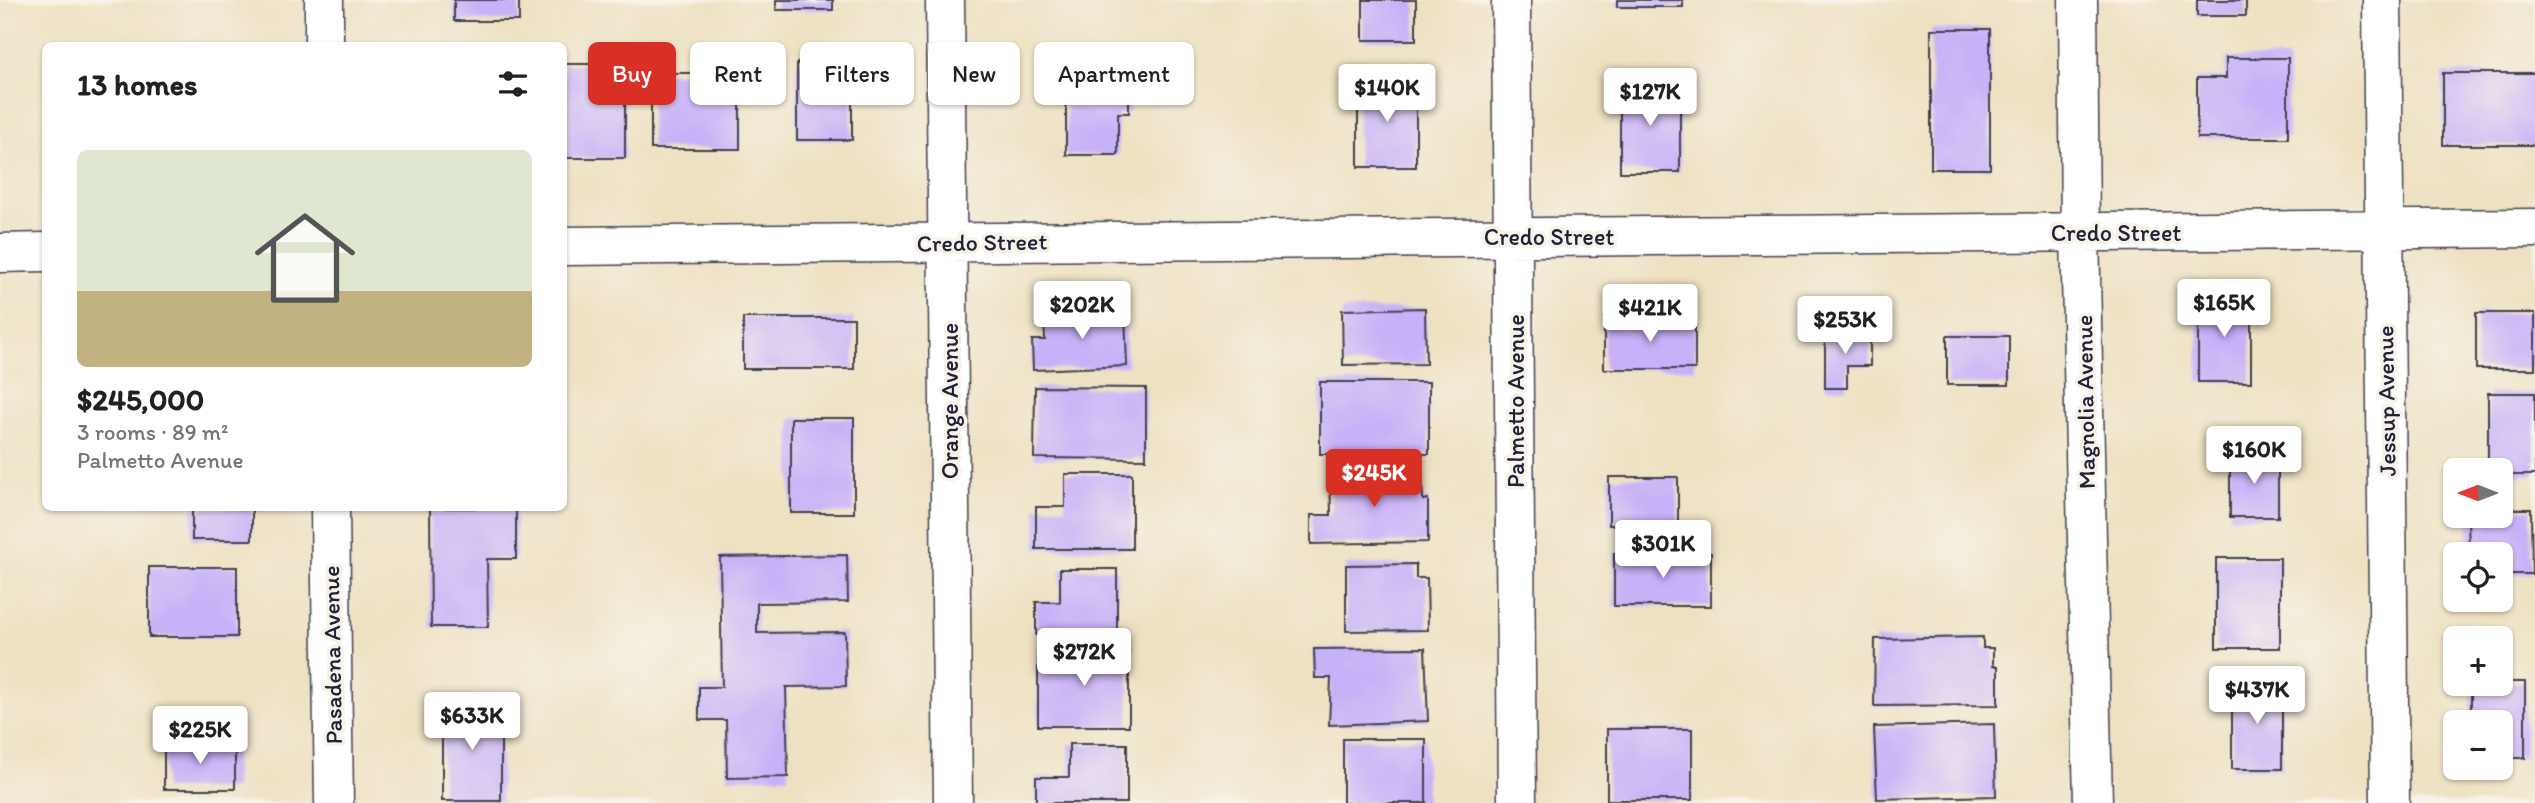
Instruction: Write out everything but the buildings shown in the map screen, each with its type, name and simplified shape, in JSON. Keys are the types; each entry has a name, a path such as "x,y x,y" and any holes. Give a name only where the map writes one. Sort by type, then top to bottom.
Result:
{"street":[{"path":"324,0 324,42"},
{"name":"Orange Avenue","path":"945,0 953,803"},
{"name":"Palmetto Avenue","path":"1511,0 1517,803"},
{"name":"Magnolia Avenue","path":"2078,0 2080,232 2093,803"},
{"name":"Jessup Avenue","path":"2382,0 2390,803"},
{"name":"Credo Street","path":"567,246 2535,228"},
{"path":"0,253 42,252"},
{"name":"Pasadena Avenue","path":"330,511 334,803"}]}
